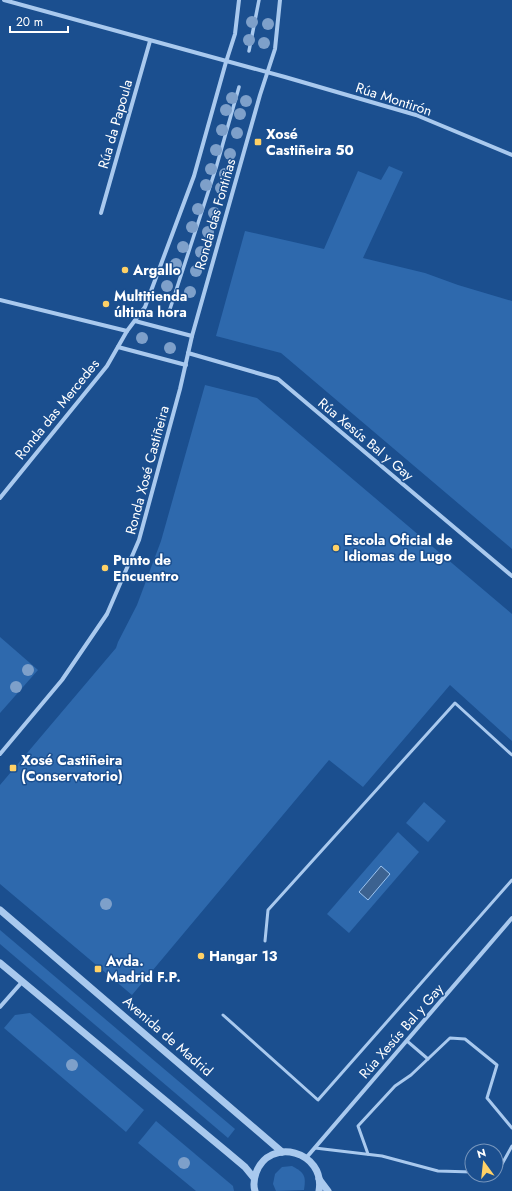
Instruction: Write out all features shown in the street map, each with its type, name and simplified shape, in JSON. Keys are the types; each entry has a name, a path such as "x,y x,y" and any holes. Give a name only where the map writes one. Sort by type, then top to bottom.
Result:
{"street":[{"name":"Rúa Montirón","path":"4,0 416,116 512,155"},
{"path":"0,300 128,331 144,307 194,176 235,34 239,0"},
{"path":"249,51 259,0"},
{"name":"Ronda das Fontiñas","path":"186,365 192,336 275,49 280,0"},
{"name":"Rúa da Papoula","path":"101,213 150,41"},
{"path":"170,309 216,168 239,87"},
{"path":"135,321 192,336"},
{"name":"Ronda das Mercedes","path":"0,498 107,366 128,331"},
{"path":"118,346 186,365"},
{"name":"Rúa Xesús Bal y Gay","path":"188,353 278,379 512,576"},
{"name":"Ronda Xosé Castiñeira","path":"0,754 62,680 107,614 139,540 186,365"},
{"name":"Avenida de Madrid","path":"0,910 282,1152"},
{"name":"Rúa Xesús Bal y Gay","path":"306,1158 512,918"},
{"path":"0,963 245,1167 254,1178"},
{"path":"0,1006 22,982"},
{"path":"255,1191 254,1178 264,1160 272,1155 291,1151 306,1158 313,1164 319,1179 319,1191"},
{"path":"319,1179 328,1191"}],"lane":[{"path":"264,941 268,910 456,703 512,755"},
{"path":"223,1015 318,1100 512,880"},
{"path":"368,1154 358,1126 395,1086 411,1076 450,1038 464,1039 497,1065 487,1098 512,1128"},
{"path":"407,1041 428,1059"},
{"path":"504,1160 512,1146"},
{"path":"315,1148 382,1156 438,1171 464,1172"}],"shaded area":[{"path":"389,166 403,172 363,258 425,273 458,285 512,301 512,549 281,353 216,336 245,231 324,249 358,171 381,180"},
{"path":"205,385 257,398 512,614 512,741 450,685 363,787 329,760 132,995 0,884 0,785 116,648 137,605 161,541"},
{"path":"0,637 38,670 0,713"},
{"path":"424,802 446,821 428,842 406,823"},
{"path":"398,832 419,852 349,933 327,914"},
{"path":"381,866 390,874 368,900 359,892"},
{"path":"0,930 235,1129 228,1138 0,944"},
{"path":"30,1013 144,1110 126,1132 4,1028 15,1015"},
{"path":"156,1121 233,1186 234,1191 196,1191 138,1143"},
{"path":"292,1166 304,1175 304,1190 276,1191 273,1184 275,1174 282,1167"}],"place":[{"name":"Xosé Castiñeira 50","path":"258,142"},
{"name":"Argallo","path":"125,270"},
{"name":"Multitienda última hora","path":"106,304"},
{"name":"Escola Oficial de Idiomas de Lugo","path":"336,548"},
{"name":"Punto de Encuentro","path":"105,568"},
{"name":"Xosé Castiñeira (Conservatorio)","path":"13,768"},
{"name":"Hangar 13","path":"201,956"},
{"name":"Avda. Madrid F.P.","path":"98,969"}]}
